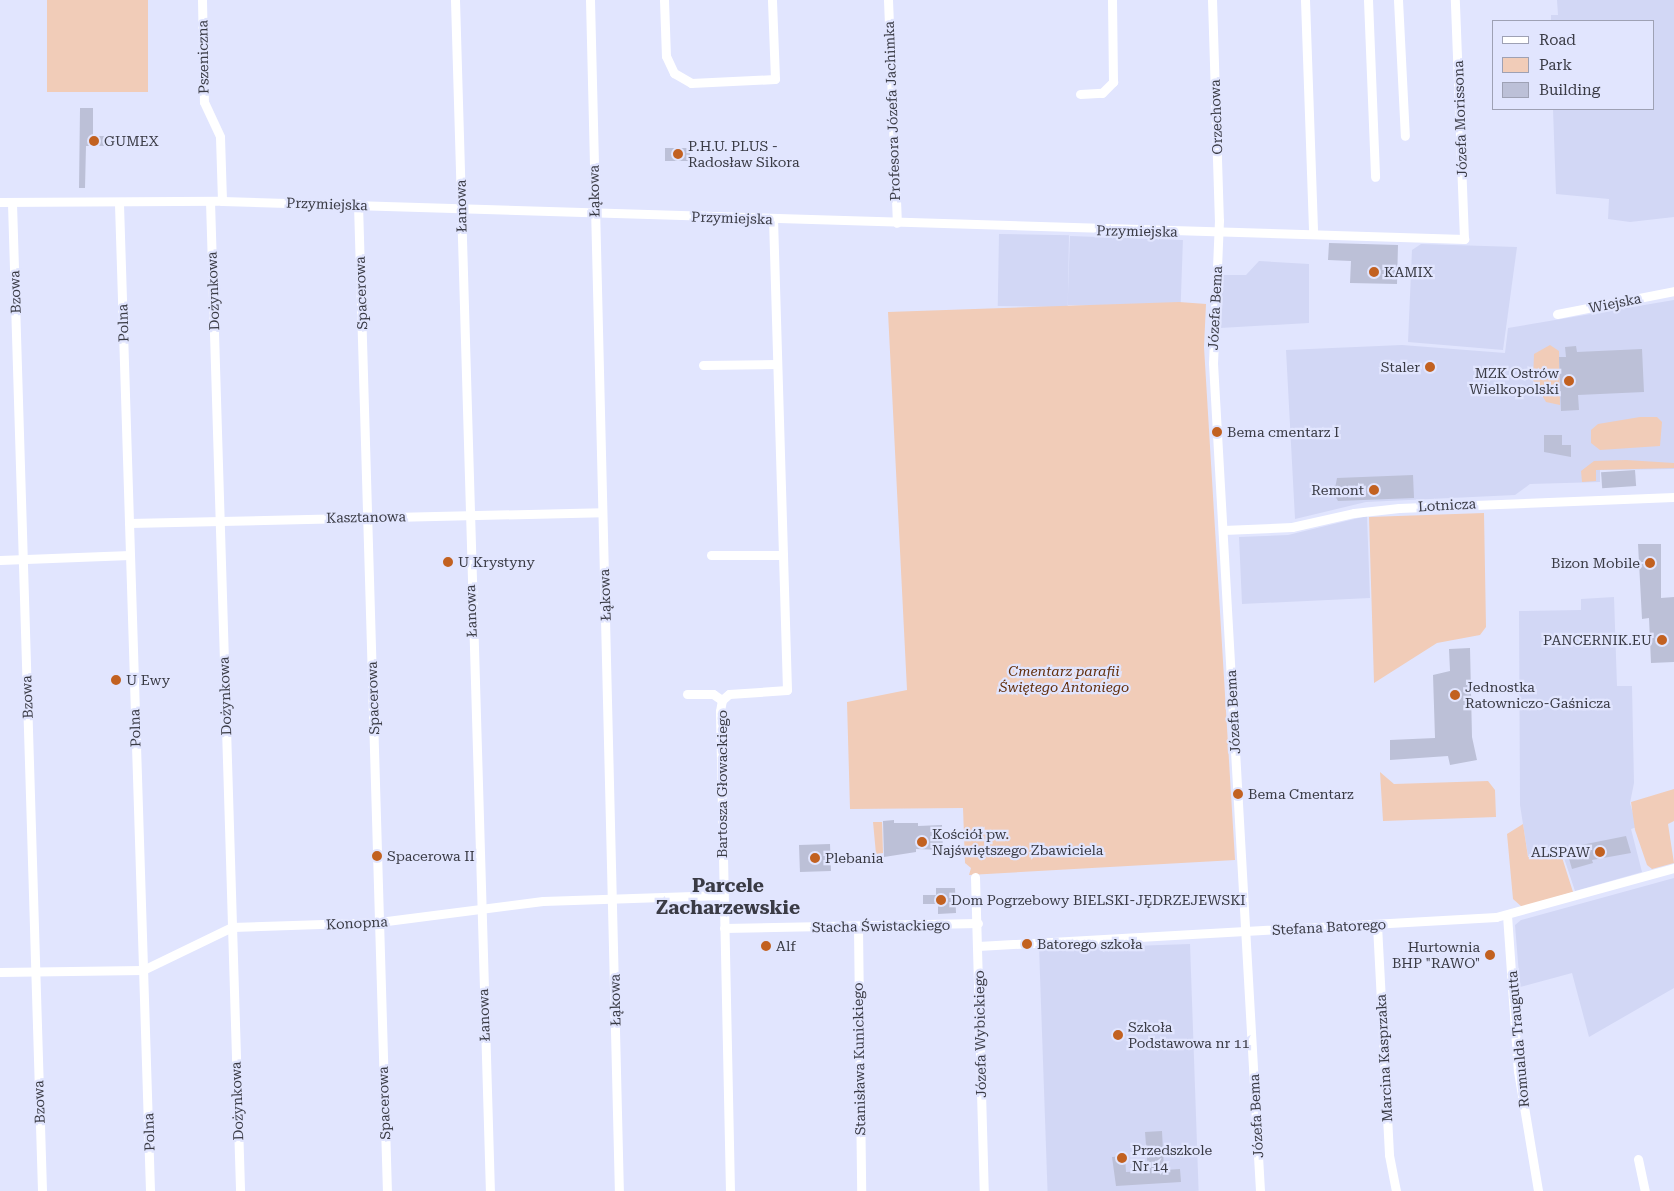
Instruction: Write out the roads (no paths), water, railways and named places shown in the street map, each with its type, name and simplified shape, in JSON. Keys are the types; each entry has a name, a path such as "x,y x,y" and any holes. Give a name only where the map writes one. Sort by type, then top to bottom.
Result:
{"street":[{"name":"Pszeniczna","path":"202,0 204,102 220,137 222,201"},
{"name":"Łanowa","path":"455,0 468,515 490,1191"},
{"name":"Łąkowa","path":"590,0 619,1191"},
{"path":"664,0 666,56 674,73 691,82 775,79 772,0"},
{"name":"Profesora Józefa Jachimka","path":"888,0 897,223"},
{"path":"1080,94 1102,94 1113,82 1112,0"},
{"name":"Orzechowa","path":"1212,0 1219,233"},
{"path":"1305,0 1313,234"},
{"path":"1368,0 1375,177"},
{"path":"1398,0 1405,136"},
{"name":"Józefa Morissona","path":"1455,0 1464,239"},
{"name":"Dożynkowa","path":"210,201 240,1191"},
{"name":"Przymiejska","path":"0,202 120,204 222,201 358,204 595,214 1464,239"},
{"name":"Bzowa","path":"12,203 42,1191"},
{"name":"Polna","path":"120,204 150,1191"},
{"name":"Spacerowa","path":"358,204 387,1191"},
{"name":"Bartosza Głowackiego","path":"730,1191 723,895 722,700 729,694 787,690 773,219"},
{"name":"Józefa Bema","path":"1219,233 1213,348 1260,1191"},
{"name":"Wiejska","path":"1557,314 1674,291"},
{"path":"703,365 777,364"},
{"name":"Lotnicza","path":"1222,530 1292,527 1354,512 1399,508 1674,497"},
{"name":"Kasztanowa","path":"129,523 220,519 602,512"},
{"path":"0,560 130,555"},
{"path":"710,555 783,555"},
{"path":"687,694 713,694 722,700"},
{"name":"Stefana Batorego","path":"978,946 1247,932 1508,915 1674,868"},
{"name":"Józefa Wybickiego","path":"976,877 984,1191"},
{"name":"Konopna","path":"0,972 143,970 232,927 378,922 543,901 723,895"},
{"name":"Romualda Traugutta","path":"1508,915 1518,1071 1538,1191"},
{"name":"Stacha Świstackiego","path":"724,928 858,928 978,923"},
{"name":"Marcina Kasprzaka","path":"1377,924 1390,1155 1396,1191"},
{"name":"Stanisława Kunickiego","path":"858,928 861,1191"},
{"path":"1638,1159 1645,1191"}],"place":[{"name":"GUMEX","path":"94,141"},
{"name":"P.H.U. PLUS - Radosław Sikora","path":"678,154"},
{"name":"KAMIX","path":"1374,272"},
{"name":"Staler","path":"1430,367"},
{"name":"MZK Ostrów Wielkopolski","path":"1569,381"},
{"name":"Bema cmentarz I","path":"1217,432"},
{"name":"Remont","path":"1374,490"},
{"name":"U Krystyny","path":"448,562"},
{"name":"Bizon Mobile","path":"1650,563"},
{"name":"PANCERNIK.EU","path":"1662,640"},
{"name":"U Ewy","path":"116,680"},
{"name":"Jednostka Ratowniczo-Gaśnicza","path":"1455,695"},
{"name":"Bema Cmentarz","path":"1238,794"},
{"name":"Kościół pw. Najświętszego Zbawiciela","path":"922,842"},
{"name":"ALSPAW","path":"1600,852"},
{"name":"Spacerowa II","path":"377,856"},
{"name":"Plebania","path":"815,858"},
{"name":"Dom Pogrzebowy BIELSKI-JĘDRZEJEWSKI","path":"941,900"},
{"name":"Batorego szkoła","path":"1027,944"},
{"name":"Alf","path":"766,946"},
{"name":"Hurtownia BHP \"RAWO\"","path":"1490,955"},
{"name":"Szkoła Podstawowa nr 11","path":"1118,1035"},
{"name":"Przedszkole Nr 14","path":"1122,1158"}],"district":[{"name":"Parcele Zacharzewskie","path":"728,897"}],"park label":[{"name":"Cmentarz parafii Świętego Antoniego","path":"1064,680"}]}
